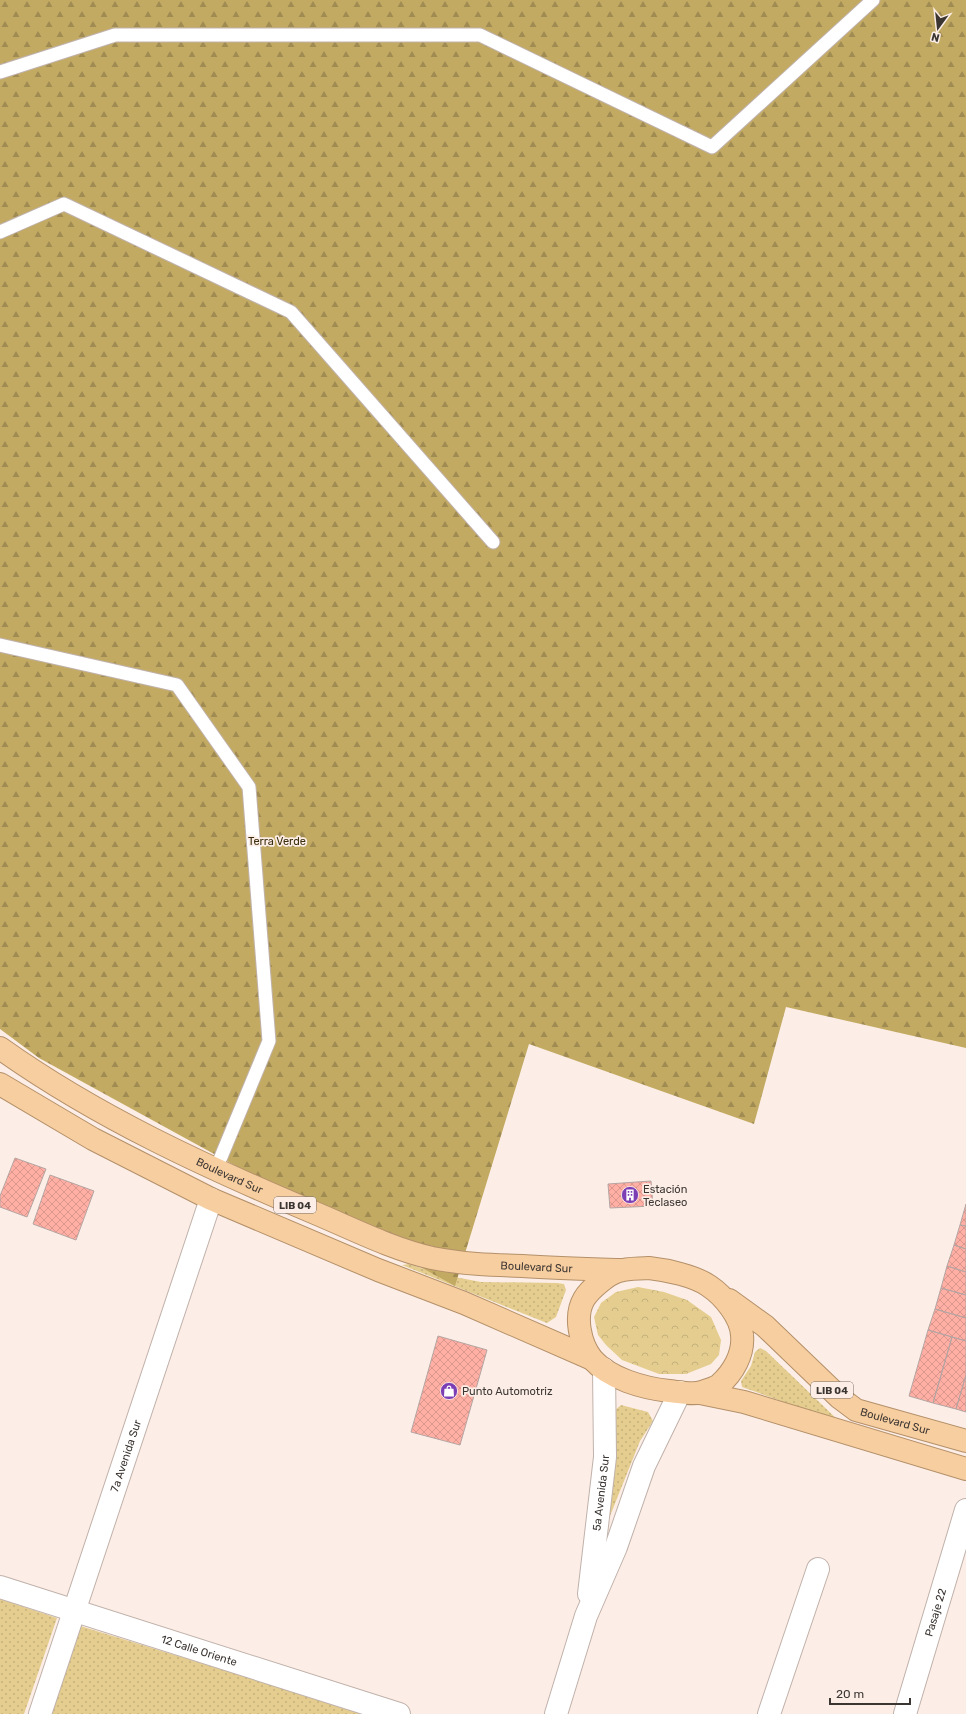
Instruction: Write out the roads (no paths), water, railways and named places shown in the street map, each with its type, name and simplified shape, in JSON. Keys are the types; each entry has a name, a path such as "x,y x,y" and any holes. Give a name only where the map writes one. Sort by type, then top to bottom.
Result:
{"highway":[{"name":"Boulevard Sur","path":"0,1048 33,1071 76,1097 176,1151 216,1170 393,1246 430,1257 463,1263 619,1270"},
{"name":"LIB 04","path":"0,1084 93,1139 211,1199 378,1270 464,1303 598,1364 620,1378 651,1389 690,1392 744,1402 966,1469"},
{"name":"LIB 04","path":"598,1364 584,1346 580,1331 580,1315 584,1298 605,1276 619,1270 649,1268 670,1270 708,1285 721,1295 736,1317 742,1335 741,1352 735,1367 718,1386 690,1392"},
{"name":"Boulevard Sur","path":"721,1295 765,1326 840,1398 856,1410 966,1441"}],"street":[{"name":"7a Avenida Sur","path":"40,1713 211,1199"},
{"name":"5a Avenida Sur","path":"586,1616 605,1457 598,1364"},
{"name":"5a Avenida Sur","path":"556,1714 586,1616 616,1547 644,1466 690,1392"},
{"name":"Pasaje 22","path":"905,1714 966,1510"},
{"path":"769,1714 818,1569"},
{"name":"12 Calle Oriente","path":"0,1587 74,1612 399,1714"}],"lane":[{"path":"0,72 115,35 480,35 712,147 874,0"},
{"path":"0,232 64,204 292,312 493,542"},
{"path":"0,645 177,685 249,787 269,1041 216,1170"}],"place":[{"name":"Estación Teclaseo","path":"630,1195"},
{"name":"Punto Automotriz","path":"449,1391"}],"park label":[{"name":"Terra Verde","path":"277,841"}]}
